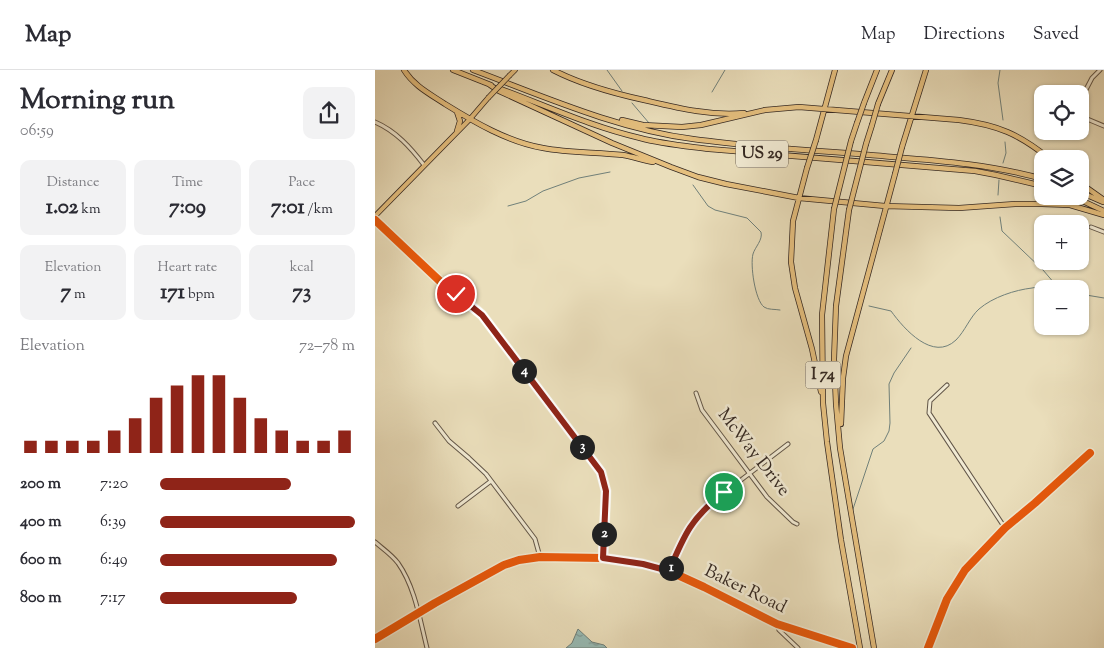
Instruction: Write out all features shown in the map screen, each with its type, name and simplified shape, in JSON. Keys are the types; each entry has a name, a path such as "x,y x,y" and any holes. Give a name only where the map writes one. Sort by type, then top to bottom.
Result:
{"highway":[{"path":"404,70 415,84 457,111 516,140 542,148 623,155 671,167"},
{"name":"US 29","path":"453,70 613,130 669,144 975,171 1034,184"},
{"name":"US 29","path":"473,70 604,118 657,134 692,139 964,162 1007,169 1034,176"},
{"path":"553,70 597,89 685,110 716,114 799,107 981,123 1000,128 1038,150"},
{"path":"823,403 812,349 795,288 791,262 793,221 835,70"},
{"name":"I 74","path":"860,648 827,442 823,403 822,315 834,209 857,122 877,70"},
{"name":"I 74","path":"874,648 840,448 834,359 835,315 849,210 866,144 892,70"},
{"path":"840,448 843,378 846,356 885,206 926,70"},
{"path":"490,85 499,91 612,143 698,177 725,184 799,198 885,206 959,208 1015,204 1070,205 1104,215"},
{"path":"457,111 460,120 457,131"},
{"path":"604,118 643,125 682,127 701,125 760,111"},
{"path":"1089,190 1104,201"},
{"path":"1089,195 1104,201"},
{"path":"1089,204 1104,211"}],"main road":[{"path":"375,216 515,70"}],"street":[{"path":"1088,85 1100,70"},
{"path":"1089,120 1104,126"},
{"path":"375,122 392,131 405,142 425,165"},
{"path":"375,220 444,286 482,315 601,472 606,491 603,558"},
{"path":"1091,226 1104,232"},
{"path":"947,384 930,401 929,413 1005,528"},
{"name":"McWay Drive","path":"696,393 702,410 749,474 777,508 797,524"},
{"path":"435,423 449,441 479,466 491,481 535,539 540,557"},
{"path":"669,571 683,538 699,515 711,503 789,444"},
{"path":"928,648 943,608 953,588 971,564 1005,528 1090,453"},
{"path":"457,506 491,481"},
{"path":"375,542 397,563 404,574 418,612 427,648"},
{"name":"Baker Road","path":"375,639 418,612 495,569 519,560 540,557 603,558 643,564 669,571 777,624 851,648"},
{"path":"777,624 779,630 798,648"}],"water":[{"path":"578,629 592,642 604,645 607,648 566,648 572,643"}],"waterway":[{"path":"607,70 622,91"},
{"path":"712,92 725,70"},
{"path":"1000,70 998,83 1003,120"},
{"path":"632,103 649,123"},
{"path":"1003,163 1006,153 1005,142"},
{"path":"508,206 526,201 543,191 579,178 610,172"},
{"path":"998,195 999,180"},
{"path":"693,185 708,206 715,210 747,218 761,232 761,238 752,259 756,290 764,307 780,310"},
{"path":"1000,217 1002,231 1052,280"},
{"path":"869,306 891,311 911,334 929,345 947,346 956,340 979,309 1004,295 1034,288"},
{"path":"1089,296 1104,298"},
{"path":"852,512 873,449 884,441 889,431 889,384 911,348"}],"cycle path":[{"path":"375,220 444,285 482,315 601,472 606,491 603,558"},
{"path":"928,648 947,599 965,570 1005,528 1090,453"},
{"path":"375,639 504,565 519,560 540,557 603,558 643,564 669,571 777,624 852,648"}],"route":[{"path":"456,294 482,315 601,472 605,481 606,491 603,558 643,564 669,571 683,538 692,524 705,508 724,492"}]}
